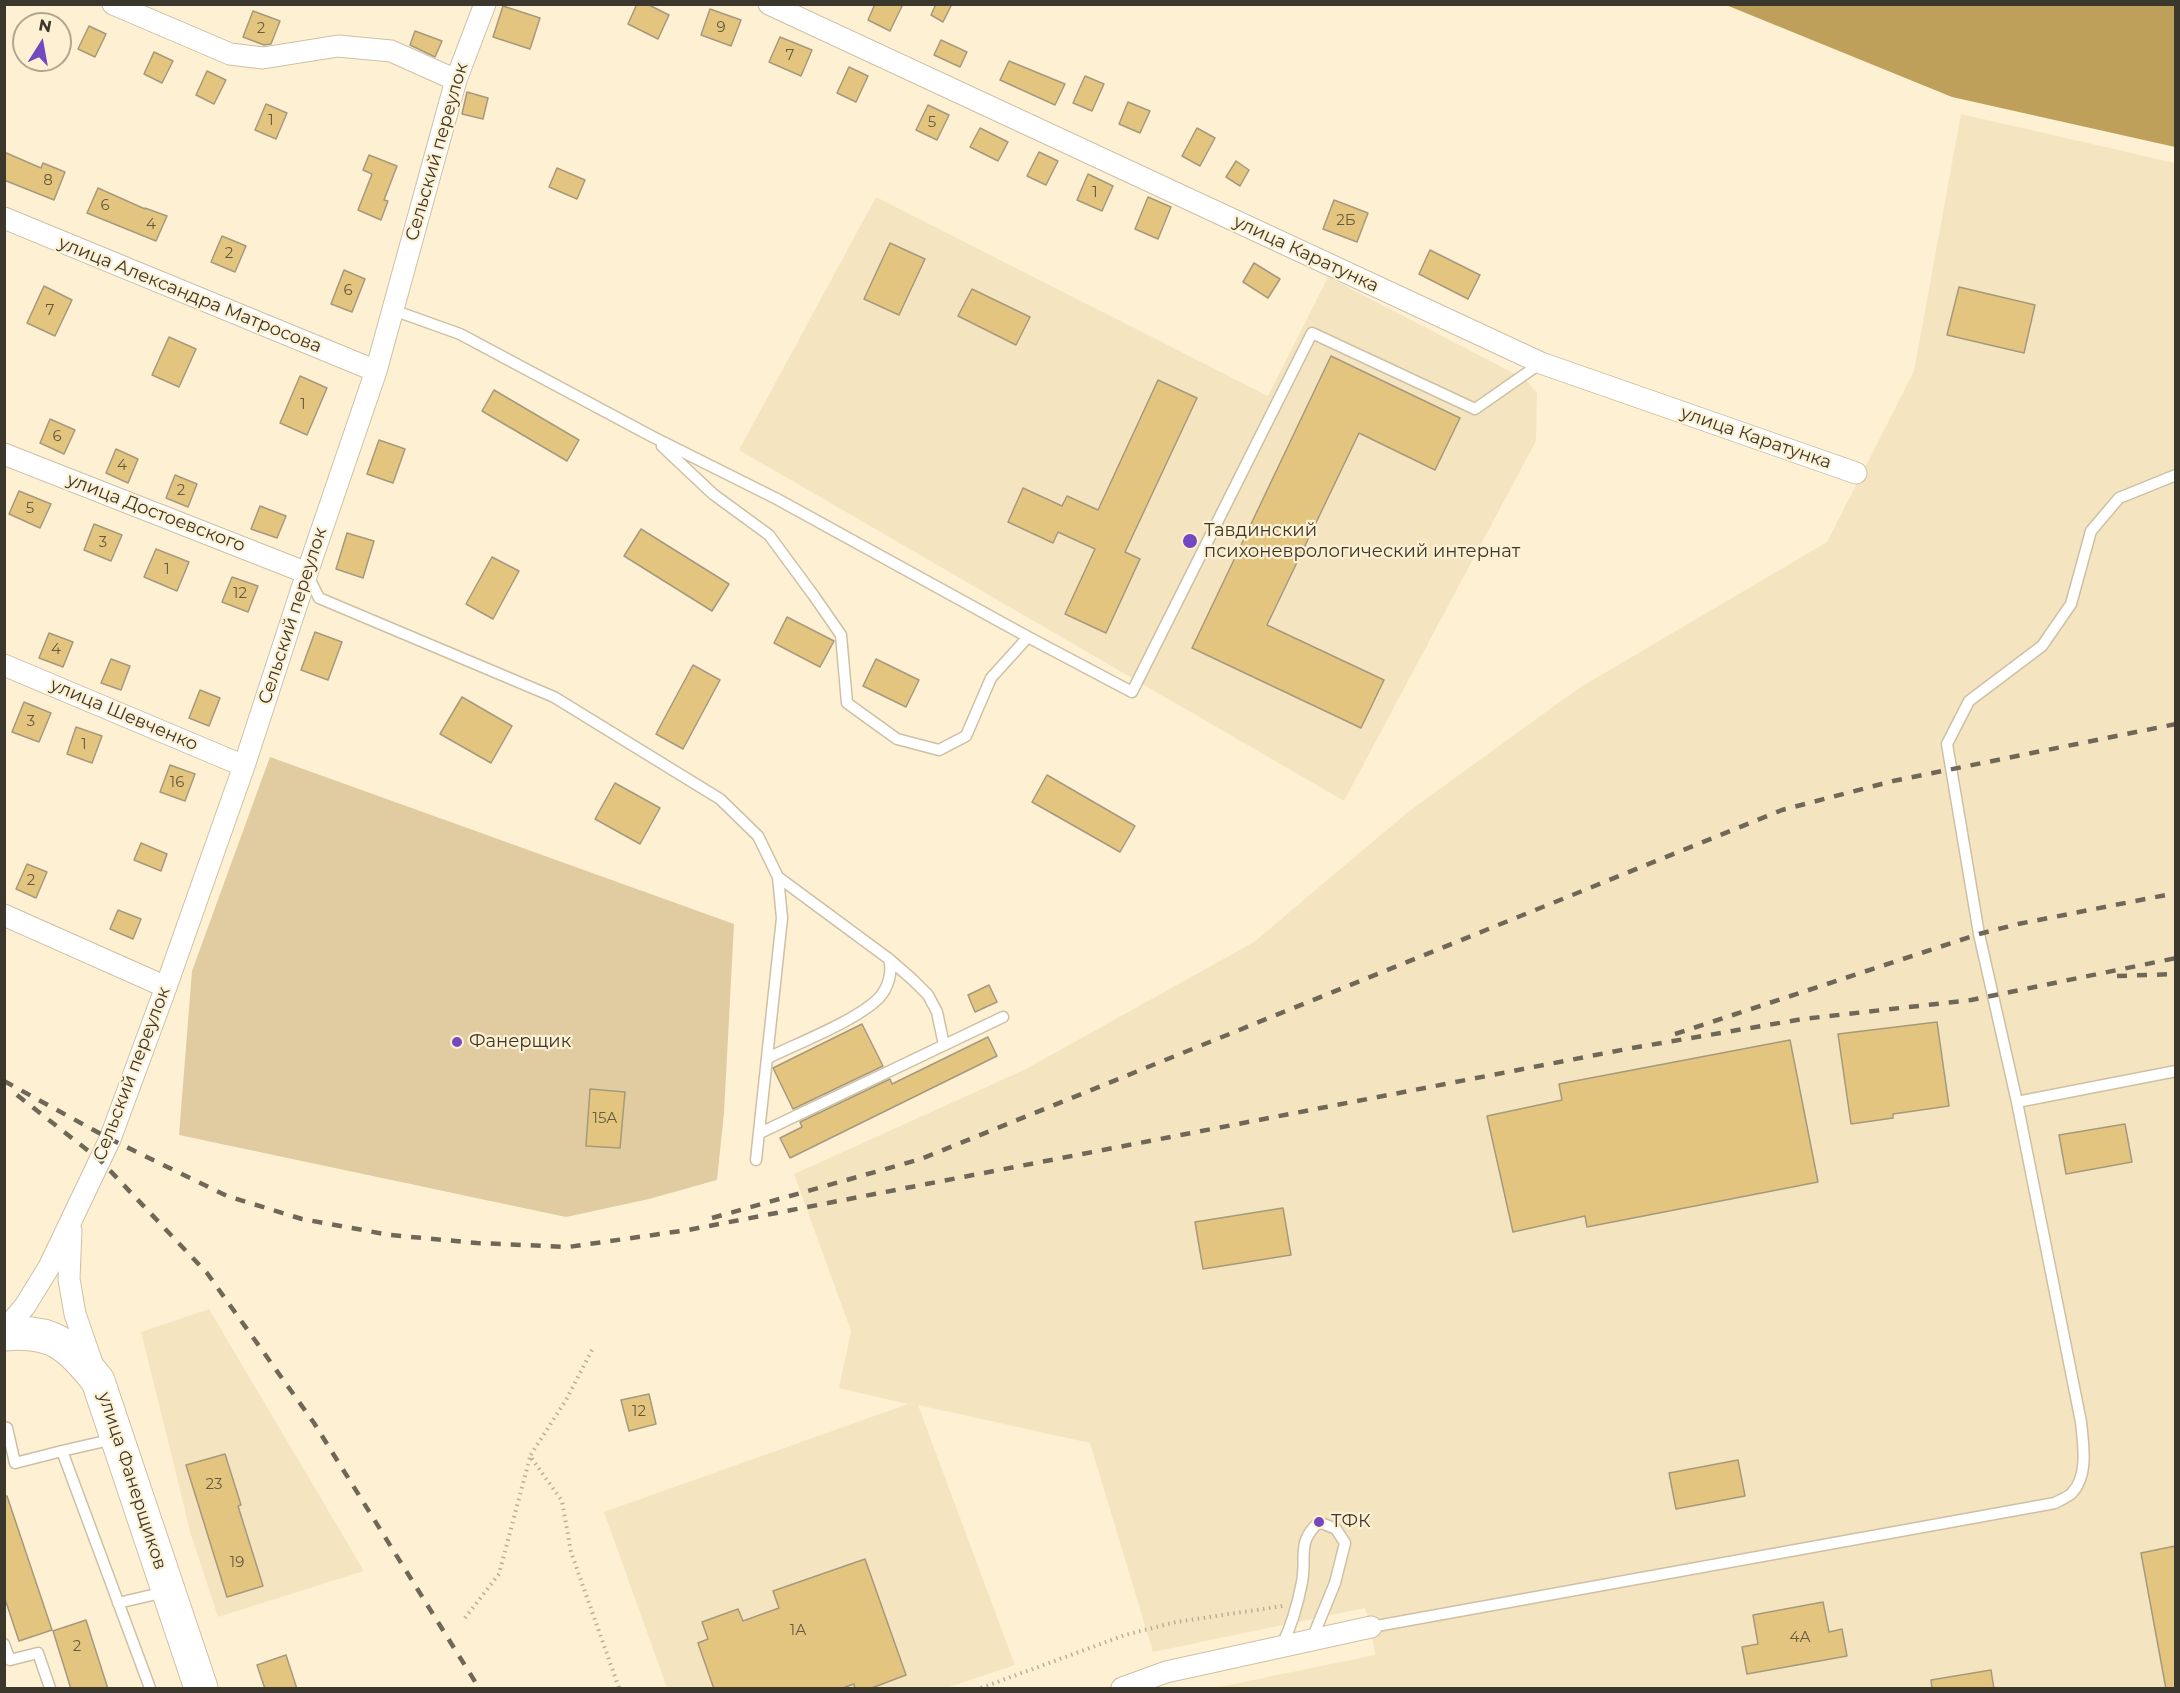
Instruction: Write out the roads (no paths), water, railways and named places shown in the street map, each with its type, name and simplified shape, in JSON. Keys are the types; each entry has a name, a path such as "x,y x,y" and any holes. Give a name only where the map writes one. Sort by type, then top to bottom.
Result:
{"main road":[{"name":"улица Фанерщиков","path":"4,1333 24,1332 44,1335 63,1343 80,1358 98,1381 201,1689"}],"street":[{"path":"112,4 230,54 263,58 338,46 391,51 456,80"},
{"name":"Сельский переулок","path":"4,1333 25,1306 43,1277 110,1139 166,987 244,766 306,573 376,371 456,80 485,4"},
{"name":"улица Каратунка","path":"769,4 1540,363 1856,473"},
{"name":"улица Александра Матросова","path":"4,218 376,371"},
{"name":"улица Достоевского","path":"4,454 306,573"},
{"name":"улица Шевченко","path":"4,665 244,766"},
{"path":"4,915 166,987"},
{"name":"Сельский переулок","path":"73,1218 69,1279 75,1314 98,1381"},
{"path":"1122,1689 1166,1672 1371,1627"}],"lane":[{"path":"393,310 460,334 777,499 1132,692 1312,333 1475,409 1540,363"},
{"path":"654,437 713,494 769,535 841,635 848,703 897,739 939,750 966,736 992,678 1028,637"},
{"path":"1371,1627 2055,1503 2072,1493 2080,1478 2084,1452 2080,1422 2017,1102 1979,934 1947,744 1969,701 2042,646 2070,604 2091,531 2119,498 2175,475"},
{"path":"306,573 319,598 554,697 720,799 758,836 778,877 782,918 756,1160"},
{"path":"778,877 889,959 928,995 937,1012 944,1045"},
{"path":"768,1058 862,1012 880,997 892,969 889,959"},
{"path":"760,1133 1003,1017"},
{"path":"2017,1102 2175,1071"},
{"path":"4,1427 7,1428 15,1463 117,1438"},
{"path":"62,1451 150,1689"},
{"path":"1280,1648 1287,1634 1302,1581 1304,1545 1309,1531 1319,1522 1336,1529 1345,1543 1335,1583 1312,1640"},
{"path":"118,1603 168,1591"},
{"path":"4,1644 10,1660 38,1653 50,1689"}],"railway":[{"path":"712,1218 921,1159 1782,810 1893,781 2176,724"},
{"path":"1675,1034 1979,934 2018,924 2176,893"},
{"path":"4,1081 110,1139 227,1196 302,1219 390,1235 477,1243 568,1247 688,1230 1632,1048 1803,1019 1971,1000 2176,958"},
{"path":"2117,976 2176,974"},
{"path":"17,1095 100,1160 207,1273 314,1423 479,1688"}],"place":[{"name":"Тавдинский психоневрологический интернат","path":"1190,541"},
{"name":"Фанерщик","path":"457,1042"},
{"name":"ТФК","path":"1319,1522"}]}
